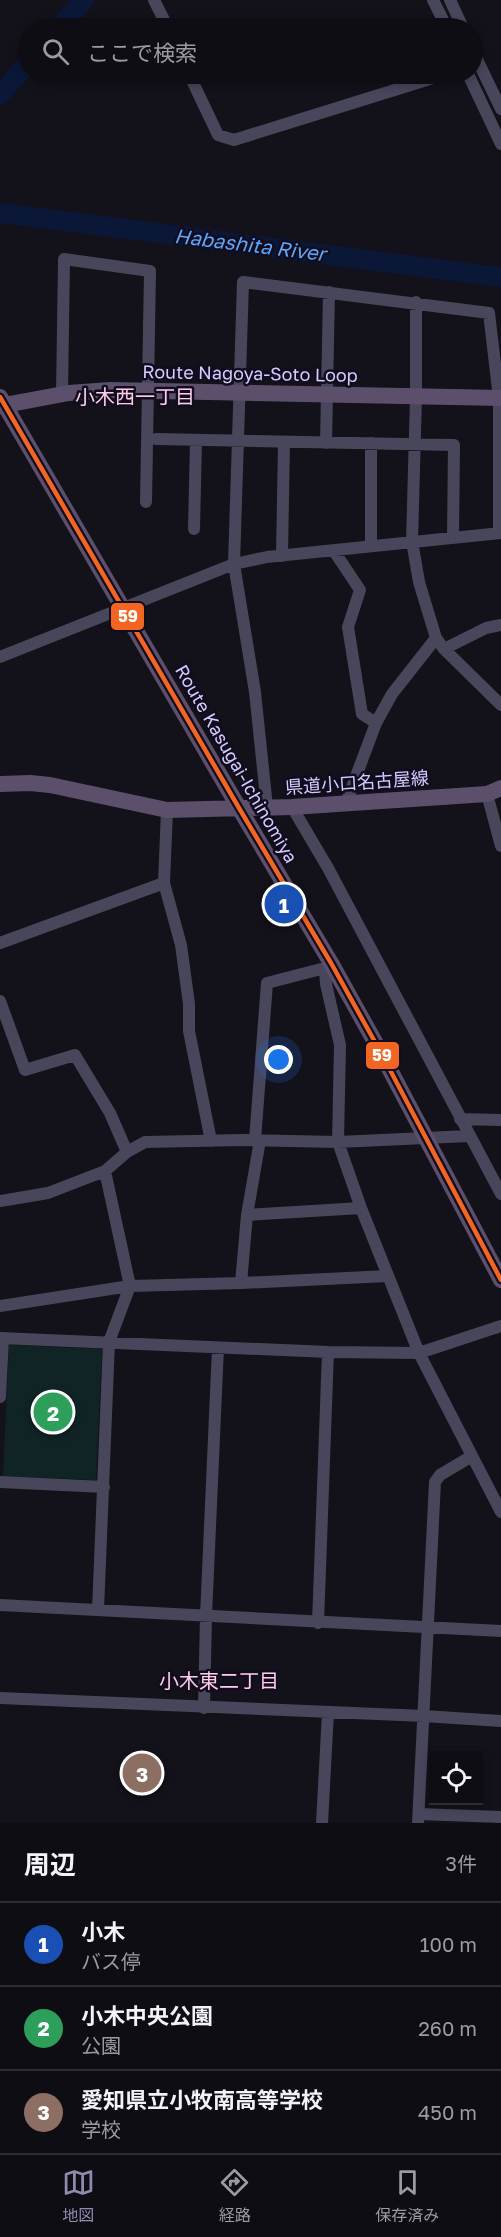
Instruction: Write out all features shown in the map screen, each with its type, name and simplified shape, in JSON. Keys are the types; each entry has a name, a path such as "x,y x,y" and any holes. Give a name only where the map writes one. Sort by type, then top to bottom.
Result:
{"main road":[{"name":"Route Nagoya-Soto Loop","path":"1,402 110,390 500,398"},
{"name":"Route Kasugai-Ichinomiya","path":"1,402 123,608 328,965 426,1138 501,1280"},
{"name":"県道小口名古屋線","path":"0,784 50,785 167,810 292,807 494,791"}],"street":[{"path":"154,0 163,18"},
{"path":"434,0 442,18"},
{"path":"450,0 458,18"},
{"path":"483,71 495,84 501,109"},
{"path":"194,84 218,135 234,140 414,84"},
{"path":"473,84 501,144"},
{"path":"62,394 64,259 150,271 146,502"},
{"path":"0,656 234,564 282,556 453,536 500,533 500,398 489,313 243,282 234,564 255,692 267,807"},
{"path":"326,442 329,292"},
{"path":"416,302 412,541 419,582 440,644 501,705"},
{"path":"156,439 454,445 453,536"},
{"path":"194,529 196,440"},
{"path":"282,556 284,442"},
{"path":"371,443 371,546"},
{"path":"334,551 360,590 348,627 362,714 376,723"},
{"path":"346,803 376,723 392,694 440,644 501,624"},
{"path":"494,791 501,846"},
{"path":"292,807 328,868 501,1194"},
{"path":"167,810 164,883 181,945 189,1004 189,1031 211,1141"},
{"path":"0,944 164,883"},
{"path":"241,1283 257,1140 267,983 328,965 326,984 340,1045 338,1142 361,1208 418,1353 501,1512"},
{"path":"0,1001 24,1070 75,1055 111,1113 127,1152"},
{"path":"460,1119 501,1120"},
{"path":"0,1202 48,1193 105,1171 127,1152 145,1142 257,1140 338,1142 469,1136"},
{"path":"99,1611 109,1342 130,1286 105,1171"},
{"path":"247,1215 361,1208"},
{"path":"0,1306 130,1286 388,1276"},
{"path":"0,1397 1,1338 328,1352 418,1353 501,1326"},
{"path":"204,1708 218,1348"},
{"path":"318,1623 328,1352"},
{"path":"472,1456 440,1475 435,1482 419,1818 501,1817"},
{"path":"0,1482 104,1487"},
{"path":"0,1605 501,1631"},
{"path":"0,1698 501,1721"},
{"path":"322,1823 328,1712"}],"green space":[{"path":"9,1345 102,1349 96,1480 3,1476"}],"waterway":[{"path":"67,18 84,0"},
{"path":"0,95 18,74"},
{"name":"Habashita River","path":"0,213 501,277"}],"transit line":[{"name":"59","path":"0,397 331,963 501,1280"}],"place":[{"name":"小木","path":"284,904"},
{"name":"小木中央公園","path":"53,1412"},
{"name":"愛知県立小牧南高等学校","path":"142,1773"}],"district":[{"name":"小木西一丁目","path":"135,397"},
{"name":"小木東二丁目","path":"219,1681"}]}
